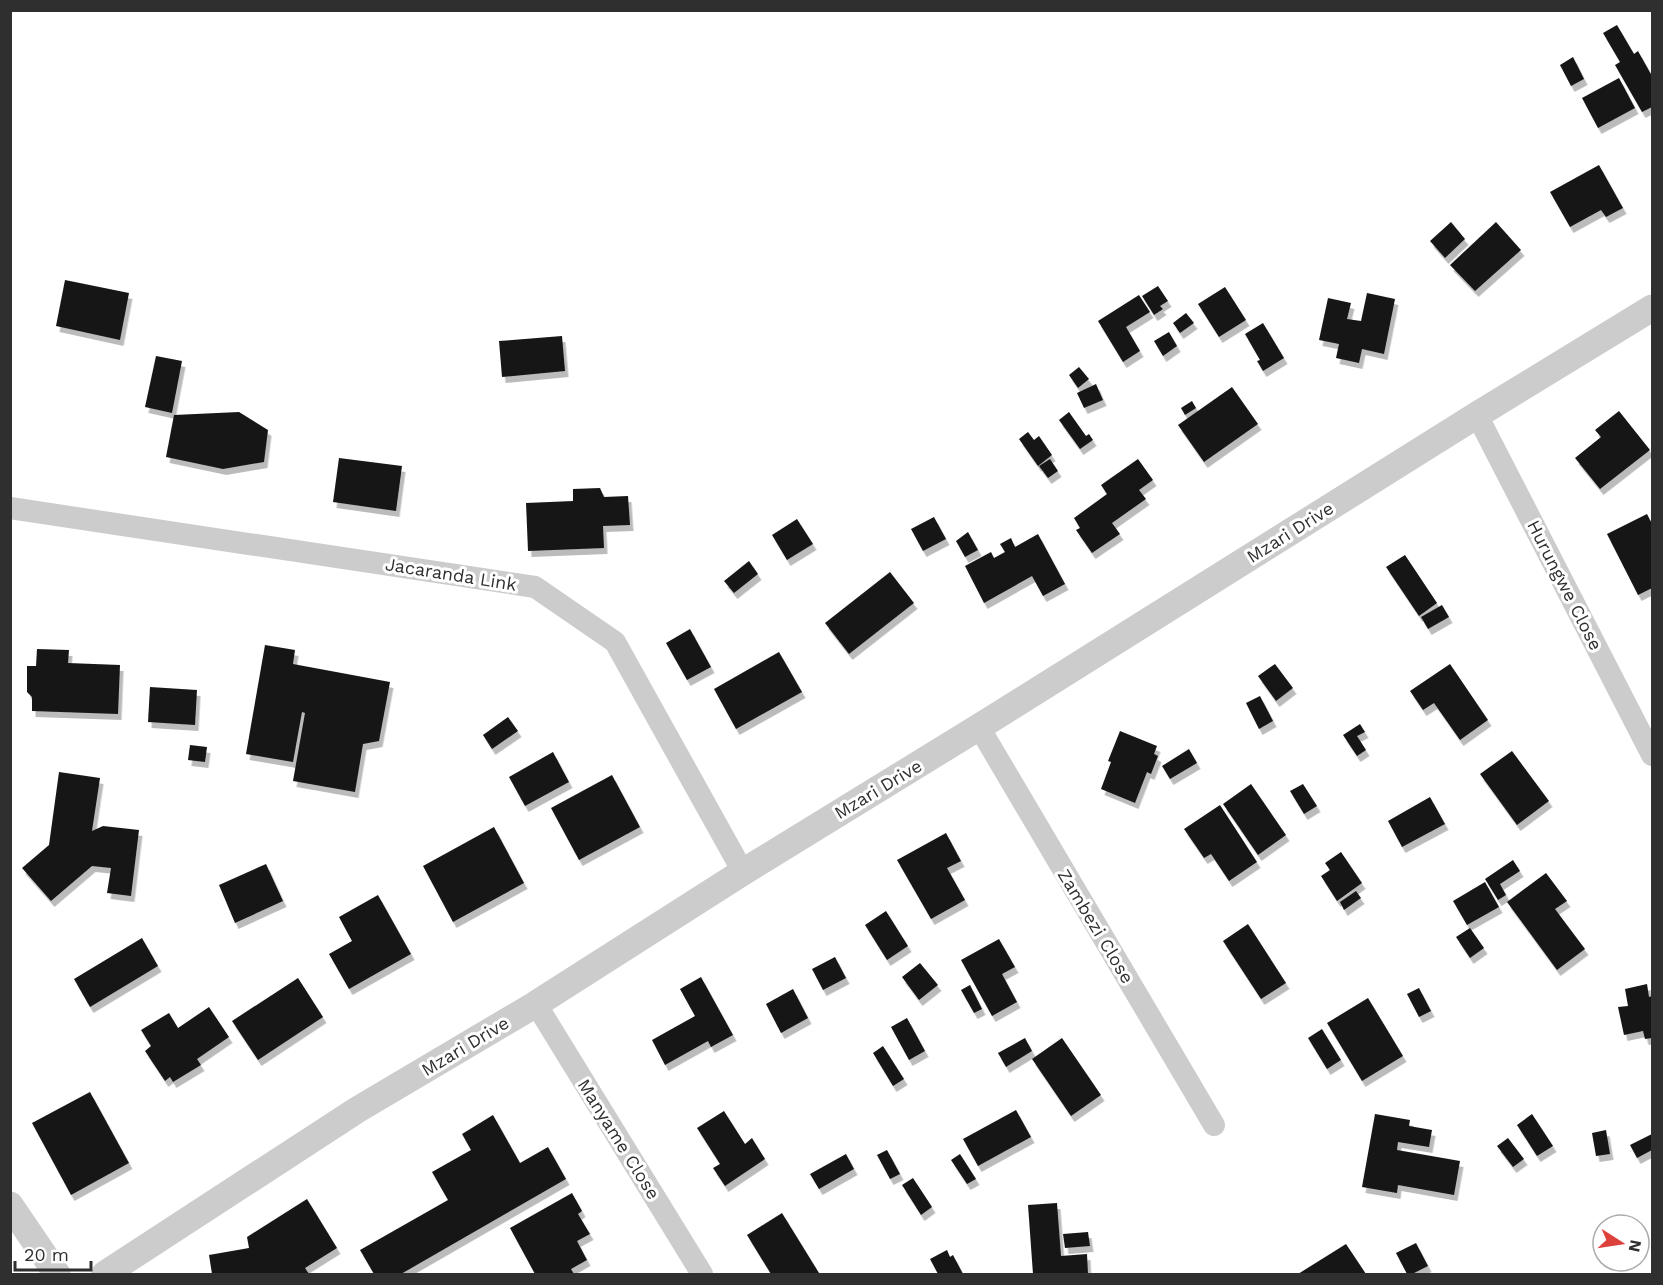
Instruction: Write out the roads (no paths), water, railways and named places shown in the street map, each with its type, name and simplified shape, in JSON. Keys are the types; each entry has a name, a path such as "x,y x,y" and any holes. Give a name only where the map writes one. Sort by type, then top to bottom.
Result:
{"street":[{"name":"Mzari Drive","path":"105,1275 357,1110 536,1004 743,872 1653,308"},
{"name":"Hurungwe Close","path":"1477,415 1653,755"},
{"name":"Jacaranda Link","path":"10,508 535,587 615,642 743,872"},
{"name":"Zambezi Close","path":"979,727 1214,1125"},
{"name":"Manyame Close","path":"536,1004 702,1275"},
{"path":"10,1205 57,1275"}]}
